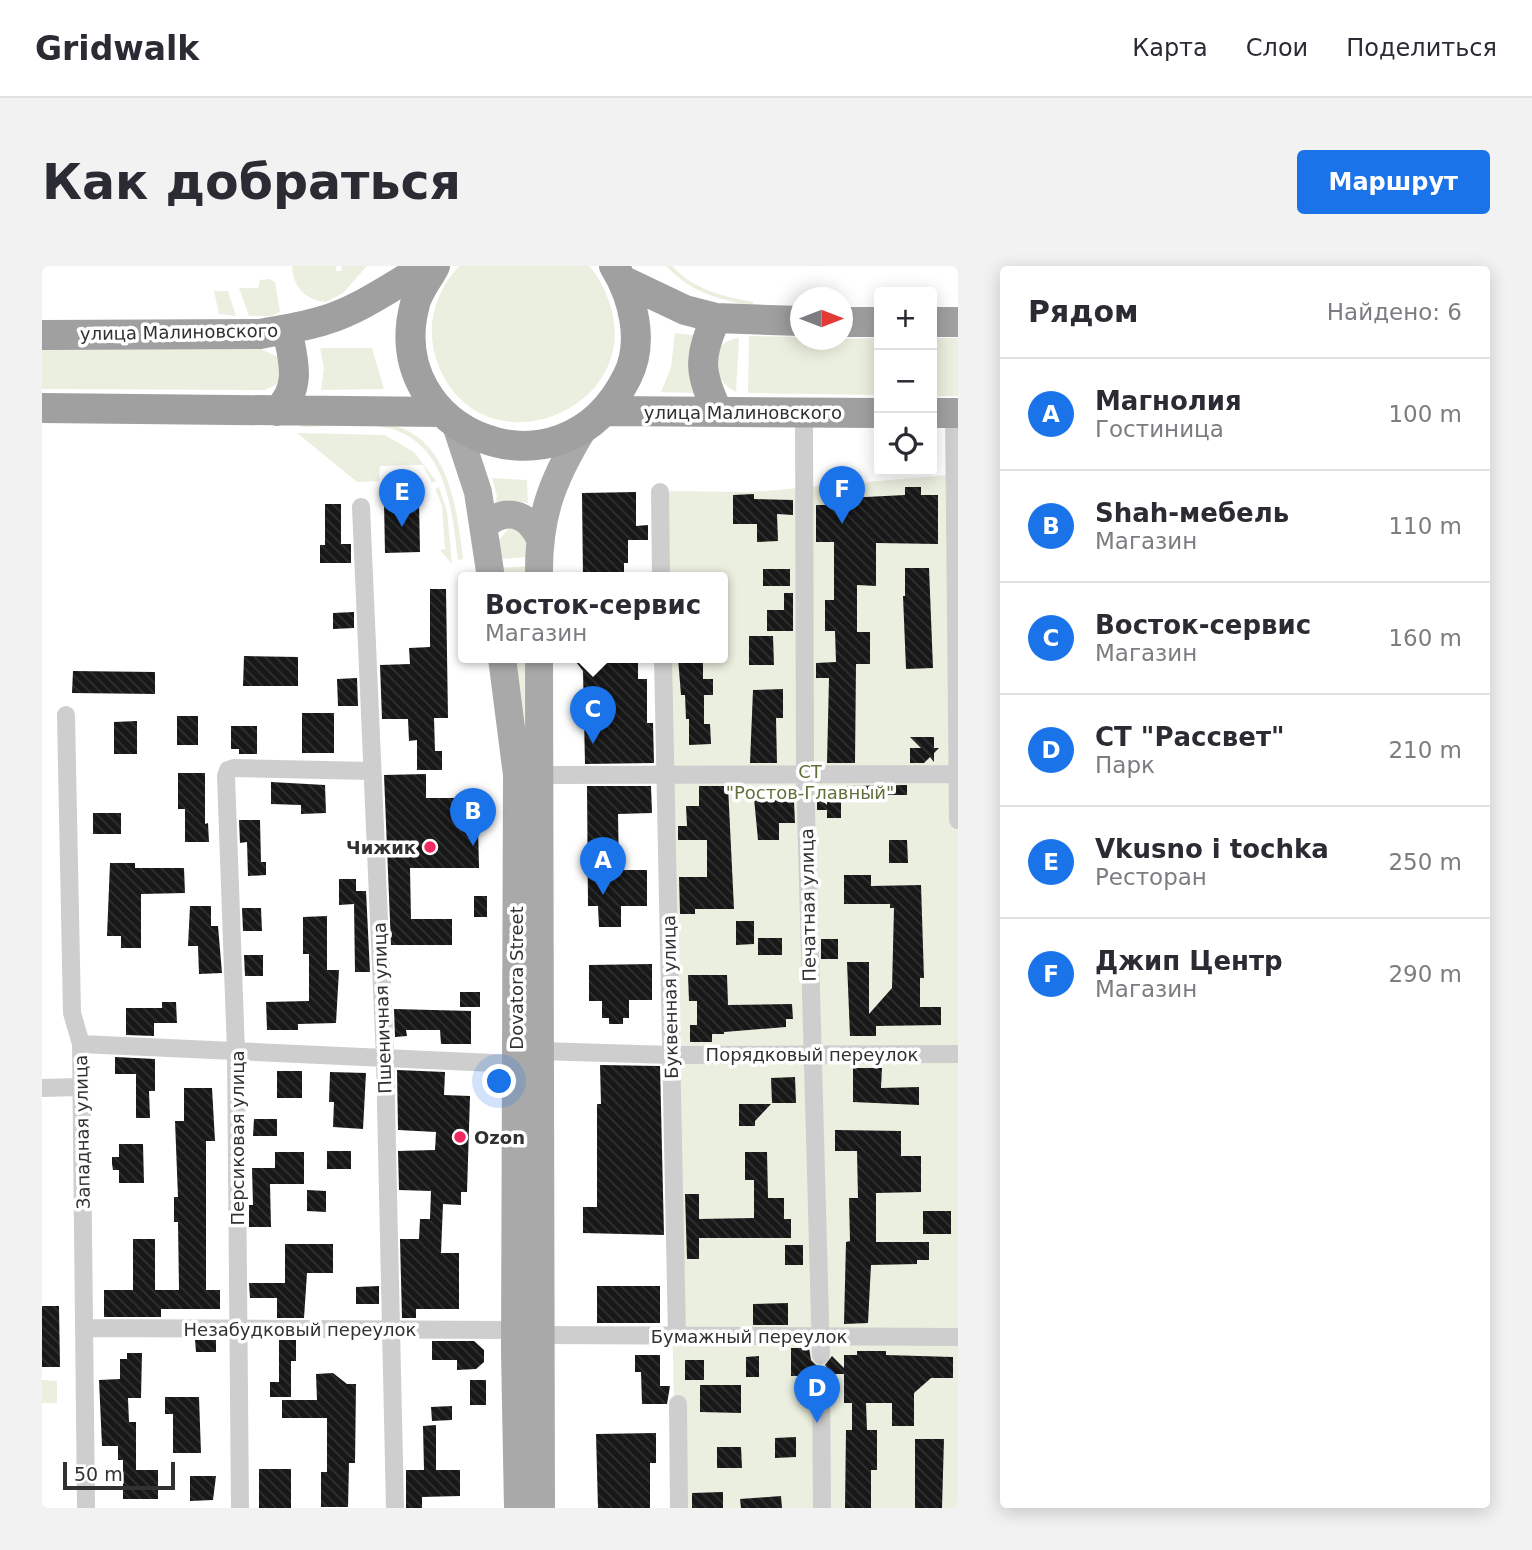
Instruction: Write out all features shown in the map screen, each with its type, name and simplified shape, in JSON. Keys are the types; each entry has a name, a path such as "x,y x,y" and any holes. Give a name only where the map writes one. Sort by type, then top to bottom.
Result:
{"highway":[{"name":"улица Малиновского","path":"42,335 260,334 324,321 349,311 427,266"},
{"path":"435,266 415,303 412,350 425,389 449,418 477,437 522,447 554,443 582,431 607,411 630,372 636,349 632,302 619,274"},
{"path":"619,274 685,310 716,318 790,321"},
{"path":"716,318 701,361 708,390 718,412"},
{"path":"853,321 874,322"},
{"path":"937,322 958,323"},
{"path":"277,411 292,394 294,382 295,369 287,329"},
{"path":"42,408 277,411 449,418"},
{"name":"улица Малиновского","path":"607,411 874,413"}],"main road":[{"path":"449,418 470,464 485,525 490,572"},
{"path":"539,572 539,537 553,483 582,431"},
{"path":"485,525 497,516 516,514 532,524 539,537"},
{"name":"Dovatora Street","path":"503,663 517,775 516,1064 527,1333 541,1508"},
{"name":"Dovatora Street","path":"518,1508 540,1051 539,663"}],"street":[{"name":"Печатная улица","path":"804,413 805,773 821,1355"},
{"path":"948,413 958,820"},
{"path":"660,492 661,572"},
{"name":"Пшеничная улица","path":"361,508 385,1058 395,1508"},
{"name":"Буквенная улица","path":"663,663 677,1335"},
{"name":"Западная улица","path":"66,715 72,1013 81,1044 86,1508"},
{"name":"Персиковая улица","path":"240,1508 236,1052 228,769 371,771"},
{"path":"540,775 957,774"},
{"path":"81,1044 516,1064"},
{"name":"Порядковый переулок","path":"540,1051 671,1055 958,1054"},
{"path":"42,1088 80,1087"},
{"name":"Незабудковый переулок","path":"86,1328 390,1329 527,1333"},
{"name":"Бумажный переулок","path":"527,1333 958,1337"},
{"path":"821,1376 822,1508"},
{"path":"678,1404 679,1508"}],"green space":[{"path":"292,266 336,266 336,271 341,271 342,266 367,266 343,293 326,302 312,298 302,291 295,280"},
{"path":"459,266 589,266 613,316 611,356 593,389 563,412 526,422 489,417 457,396 435,355 432,331 439,296"},
{"path":"666,266 672,266 699,286 753,302 753,306 728,301 695,289"},
{"path":"269,279 275,282 280,311 272,316 249,316 239,288 258,288 260,280"},
{"path":"214,291 228,291 236,316 219,314"},
{"path":"675,333 693,335 688,357 696,393 661,392 671,367"},
{"path":"749,336 790,337 790,350 853,350 853,339 874,338 874,395 748,393"},
{"path":"739,338 736,392 721,379 716,362 721,346"},
{"path":"937,338 958,338 958,396 937,396"},
{"path":"42,346 259,348 278,357 282,363 279,383 265,390 42,389"},
{"path":"320,348 372,348 384,389 321,390 324,368"},
{"path":"303,421 375,422 396,426 429,447 448,481 458,521 463,559 458,560 444,483 425,450 411,438 392,429 347,425 300,427"},
{"path":"297,433 385,435 414,452 436,481 432,483 423,465 380,466 379,481 357,482"},
{"name":"СТ \"Ростов-Главный\"","path":"958,474 958,1508 676,1508 659,663 728,663 728,572 657,572 655,491 752,492"},
{"path":"492,478 527,480 528,503 509,500 495,503 497,496"},
{"path":"439,487 447,512 452,564 440,550 445,549 442,505 435,489"},
{"path":"510,527 527,538 529,557 499,559 499,540"},
{"path":"529,566 529,572 501,572 501,568"},
{"path":"513,663 529,663 529,747 523,747"},
{"path":"42,1380 57,1381 57,1403 42,1403"}],"building":[{"path":"905,487 921,487 921,495 938,495 938,544 876,543 876,586 857,585 857,632 870,632 870,664 856,664 855,763 827,763 829,678 816,678 816,663 836,662 835,631 825,631 825,600 834,600 834,542 816,542 816,505 825,505 825,501 846,501 846,498 905,495"},
{"path":"636,492 636,526 648,525 648,540 628,540 628,563 624,563 624,572 583,572 582,493"},
{"path":"754,494 754,499 793,500 793,515 777,514 778,541 757,542 757,524 733,524 733,495"},
{"path":"384,502 419,502 420,552 385,553"},
{"path":"325,504 341,504 341,544 351,544 351,563 320,563 320,545 325,545"},
{"path":"905,568 929,568 933,668 906,669 903,596"},
{"path":"763,569 790,569 790,586 763,586"},
{"path":"430,589 446,589 448,718 434,718 435,751 442,751 442,770 417,770 417,740 409,741 408,719 382,719 380,665 410,664 409,648 430,647"},
{"path":"784,593 793,593 793,631 767,631 767,610 784,610"},
{"path":"354,612 354,628 333,629 333,613"},
{"path":"749,636 773,636 774,665 749,665"},
{"path":"244,656 298,657 298,686 243,686"},
{"path":"577,663 638,663 638,679 647,679 647,723 653,723 654,763 585,764 583,671"},
{"path":"678,663 703,663 703,679 713,679 713,695 704,695 704,724 710,724 711,744 689,745 689,719 686,719 685,695 681,695"},
{"path":"73,671 155,672 155,694 72,693"},
{"path":"357,678 358,706 338,706 337,679"},
{"path":"783,689 783,718 776,718 777,763 750,763 753,690"},
{"path":"302,713 334,713 334,753 302,753"},
{"path":"177,716 198,716 198,745 177,745"},
{"path":"137,721 137,754 114,754 114,722"},
{"path":"231,726 257,726 257,754 239,754 239,749 231,749"},
{"path":"910,737 934,737 934,748 939,748 934,753 934,762 930,757 924,763 910,763 910,748 921,748"},
{"path":"178,773 205,773 205,824 208,823 209,842 185,842 185,809 178,809"},
{"path":"426,774 426,798 459,798 459,826 478,825 479,868 410,868 411,919 452,919 452,945 391,945 384,775"},
{"path":"271,782 325,785 326,813 301,814 301,805 271,804"},
{"path":"907,785 907,795 845,795 845,786"},
{"path":"587,786 651,786 652,813 618,814 619,870 647,870 647,906 621,906 621,927 599,927 598,906 588,906"},
{"path":"699,786 728,786 734,909 695,909 695,914 680,914 679,877 707,877 707,840 678,840 678,826 687,826 686,806 699,806"},
{"path":"827,793 841,793 841,818 827,818 827,810 817,810 817,796 827,805"},
{"path":"754,798 794,802 795,823 779,823 779,840 758,840"},
{"path":"93,813 121,813 121,834 93,834"},
{"path":"239,820 260,820 261,862 266,862 266,875 248,876 247,842 240,843"},
{"path":"889,840 907,840 908,863 889,863"},
{"path":"110,863 135,863 135,868 184,868 185,893 141,894 141,948 121,948 121,936 107,936"},
{"path":"844,875 871,875 871,886 921,885 924,978 920,978 920,1007 941,1007 941,1025 876,1026 876,1036 850,1036 847,962 869,962 869,1014 892,988 894,908 890,908 890,904 844,904"},
{"path":"339,879 356,879 356,891 366,891 370,972 355,972 354,904 339,905"},
{"path":"474,896 487,896 487,917 474,917"},
{"path":"190,906 211,906 211,926 218,926 222,973 199,974 198,946 188,946"},
{"path":"242,908 261,908 262,931 243,931"},
{"path":"327,916 327,970 339,970 336,1023 298,1024 298,1030 267,1030 266,1002 309,1001 309,954 303,954 303,917"},
{"path":"736,921 754,921 754,944 736,945"},
{"path":"758,938 782,938 782,955 758,955"},
{"path":"821,939 838,939 838,959 821,959"},
{"path":"244,955 263,955 263,976 245,976"},
{"path":"652,964 652,1000 629,1000 629,1018 623,1018 623,1024 609,1024 609,1018 602,1018 602,1001 589,1001 589,965"},
{"path":"688,975 727,975 728,1005 792,1004 793,1019 786,1019 786,1027 724,1032 712,1034 712,1042 690,1042 690,1025 697,1025 697,1001 689,1001"},
{"path":"460,992 480,992 480,1007 460,1007"},
{"path":"162,1002 176,1002 177,1023 154,1023 154,1036 126,1035 126,1008 162,1008"},
{"path":"394,1009 471,1011 471,1044 441,1044 440,1030 406,1030 407,1036 395,1037"},
{"path":"115,1057 155,1059 155,1091 149,1091 150,1118 136,1118 136,1074 115,1074"},
{"path":"600,1065 660,1066 664,1235 583,1233 583,1207 597,1207 597,1104 601,1104"},
{"path":"853,1068 882,1068 881,1088 919,1087 919,1105 853,1102"},
{"path":"397,1070 445,1072 444,1095 470,1096 467,1192 461,1192 461,1205 443,1204 441,1253 459,1253 459,1309 416,1309 416,1318 402,1318 400,1239 419,1239 420,1219 430,1219 431,1191 399,1190 398,1151 435,1150 436,1132 398,1130"},
{"path":"277,1071 302,1071 302,1098 277,1098"},
{"path":"330,1072 366,1073 363,1129 333,1127 334,1102 329,1102"},
{"path":"795,1077 796,1103 772,1103 771,1078"},
{"path":"184,1088 212,1088 215,1141 206,1141 206,1290 220,1290 220,1309 161,1309 161,1317 104,1317 104,1290 133,1290 133,1239 155,1239 155,1290 179,1290 178,1222 174,1222 174,1197 178,1197 175,1121 184,1121"},
{"path":"739,1104 771,1104 755,1121 755,1126 739,1126"},
{"path":"254,1119 277,1119 277,1136 253,1136"},
{"path":"835,1130 901,1131 901,1156 921,1156 921,1192 876,1193 876,1242 929,1242 929,1260 917,1260 917,1264 871,1265 868,1323 844,1324 846,1242 850,1241 849,1198 858,1198 857,1151 835,1151"},
{"path":"119,1144 143,1144 144,1183 119,1183 119,1170 113,1170 112,1157 119,1157"},
{"path":"327,1151 351,1151 351,1169 327,1169"},
{"path":"275,1152 304,1152 304,1184 270,1184 271,1227 249,1227 249,1205 253,1205 252,1168 275,1168"},
{"path":"745,1152 767,1152 768,1198 784,1198 784,1219 791,1219 791,1238 699,1238 699,1259 687,1259 685,1194 699,1194 699,1219 754,1218 754,1180 745,1180"},
{"path":"307,1190 326,1191 326,1212 307,1211"},
{"path":"923,1211 951,1211 951,1234 923,1234"},
{"path":"285,1244 333,1244 333,1273 307,1273 304,1318 277,1318 277,1298 250,1298 249,1283 285,1283"},
{"path":"785,1245 803,1245 803,1265 785,1265"},
{"path":"379,1286 379,1304 356,1304 356,1287"},
{"path":"597,1286 660,1286 660,1323 597,1323"},
{"path":"788,1303 788,1325 753,1325 753,1304"},
{"path":"42,1306 59,1306 60,1367 42,1367"},
{"path":"195,1340 216,1340 216,1352 196,1352"},
{"path":"279,1340 296,1340 296,1361 291,1361 291,1397 270,1397 270,1382 279,1382"},
{"path":"432,1341 474,1341 484,1350 484,1362 476,1369 457,1370 457,1360 432,1360"},
{"path":"791,1348 809,1348 811,1360 817,1366 810,1376 791,1376"},
{"path":"857,1351 886,1351 886,1355 953,1357 953,1378 931,1378 914,1393 914,1426 892,1426 892,1403 866,1403 867,1430 877,1430 877,1470 871,1470 871,1508 845,1508 846,1430 852,1430 852,1403 844,1403 844,1374 832,1374 825,1365 832,1356 844,1368 844,1355 857,1355"},
{"path":"127,1353 142,1353 141,1398 128,1398 129,1422 136,1422 136,1470 158,1470 158,1499 123,1499 123,1460 118,1460 118,1446 102,1446 99,1380 120,1379 120,1359 127,1359"},
{"path":"635,1355 660,1355 660,1386 670,1386 667,1404 642,1404 641,1372 635,1372"},
{"path":"759,1356 759,1377 746,1377 746,1357"},
{"path":"685,1360 704,1360 704,1380 685,1380"},
{"path":"333,1373 347,1384 356,1384 355,1463 349,1463 348,1507 321,1507 321,1472 327,1472 327,1418 282,1418 282,1400 317,1400 316,1374"},
{"path":"470,1380 486,1380 486,1405 470,1405"},
{"path":"700,1385 741,1385 741,1413 700,1412"},
{"path":"165,1397 199,1397 201,1453 173,1453 173,1414 165,1414"},
{"path":"452,1406 452,1420 432,1421 431,1407"},
{"path":"436,1425 436,1470 460,1470 460,1496 422,1497 422,1508 406,1508 406,1470 424,1470 423,1426"},
{"path":"656,1433 656,1463 650,1463 650,1508 598,1508 596,1434"},
{"path":"796,1437 796,1457 775,1458 775,1438"},
{"path":"915,1439 944,1439 942,1508 915,1508"},
{"path":"717,1447 741,1447 742,1468 717,1468"},
{"path":"259,1469 291,1469 291,1508 259,1508"},
{"path":"190,1476 216,1476 213,1500 190,1501"},
{"path":"723,1492 723,1508 692,1508 692,1493"},
{"path":"781,1496 782,1508 741,1508 740,1499"}],"place":[{"name":"Джип Центр","path":"842,524"},
{"name":"Vkusno i tochka","path":"402,527"},
{"name":"Восток-сервис","path":"593,744"},
{"name":"Shah-мебель","path":"473,846"},
{"name":"Чижик","path":"430,847"},
{"name":"Магнолия","path":"603,895"},
{"name":"Ozon","path":"460,1137"},
{"name":"СТ \"Рассвет\"","path":"817,1423"}]}
